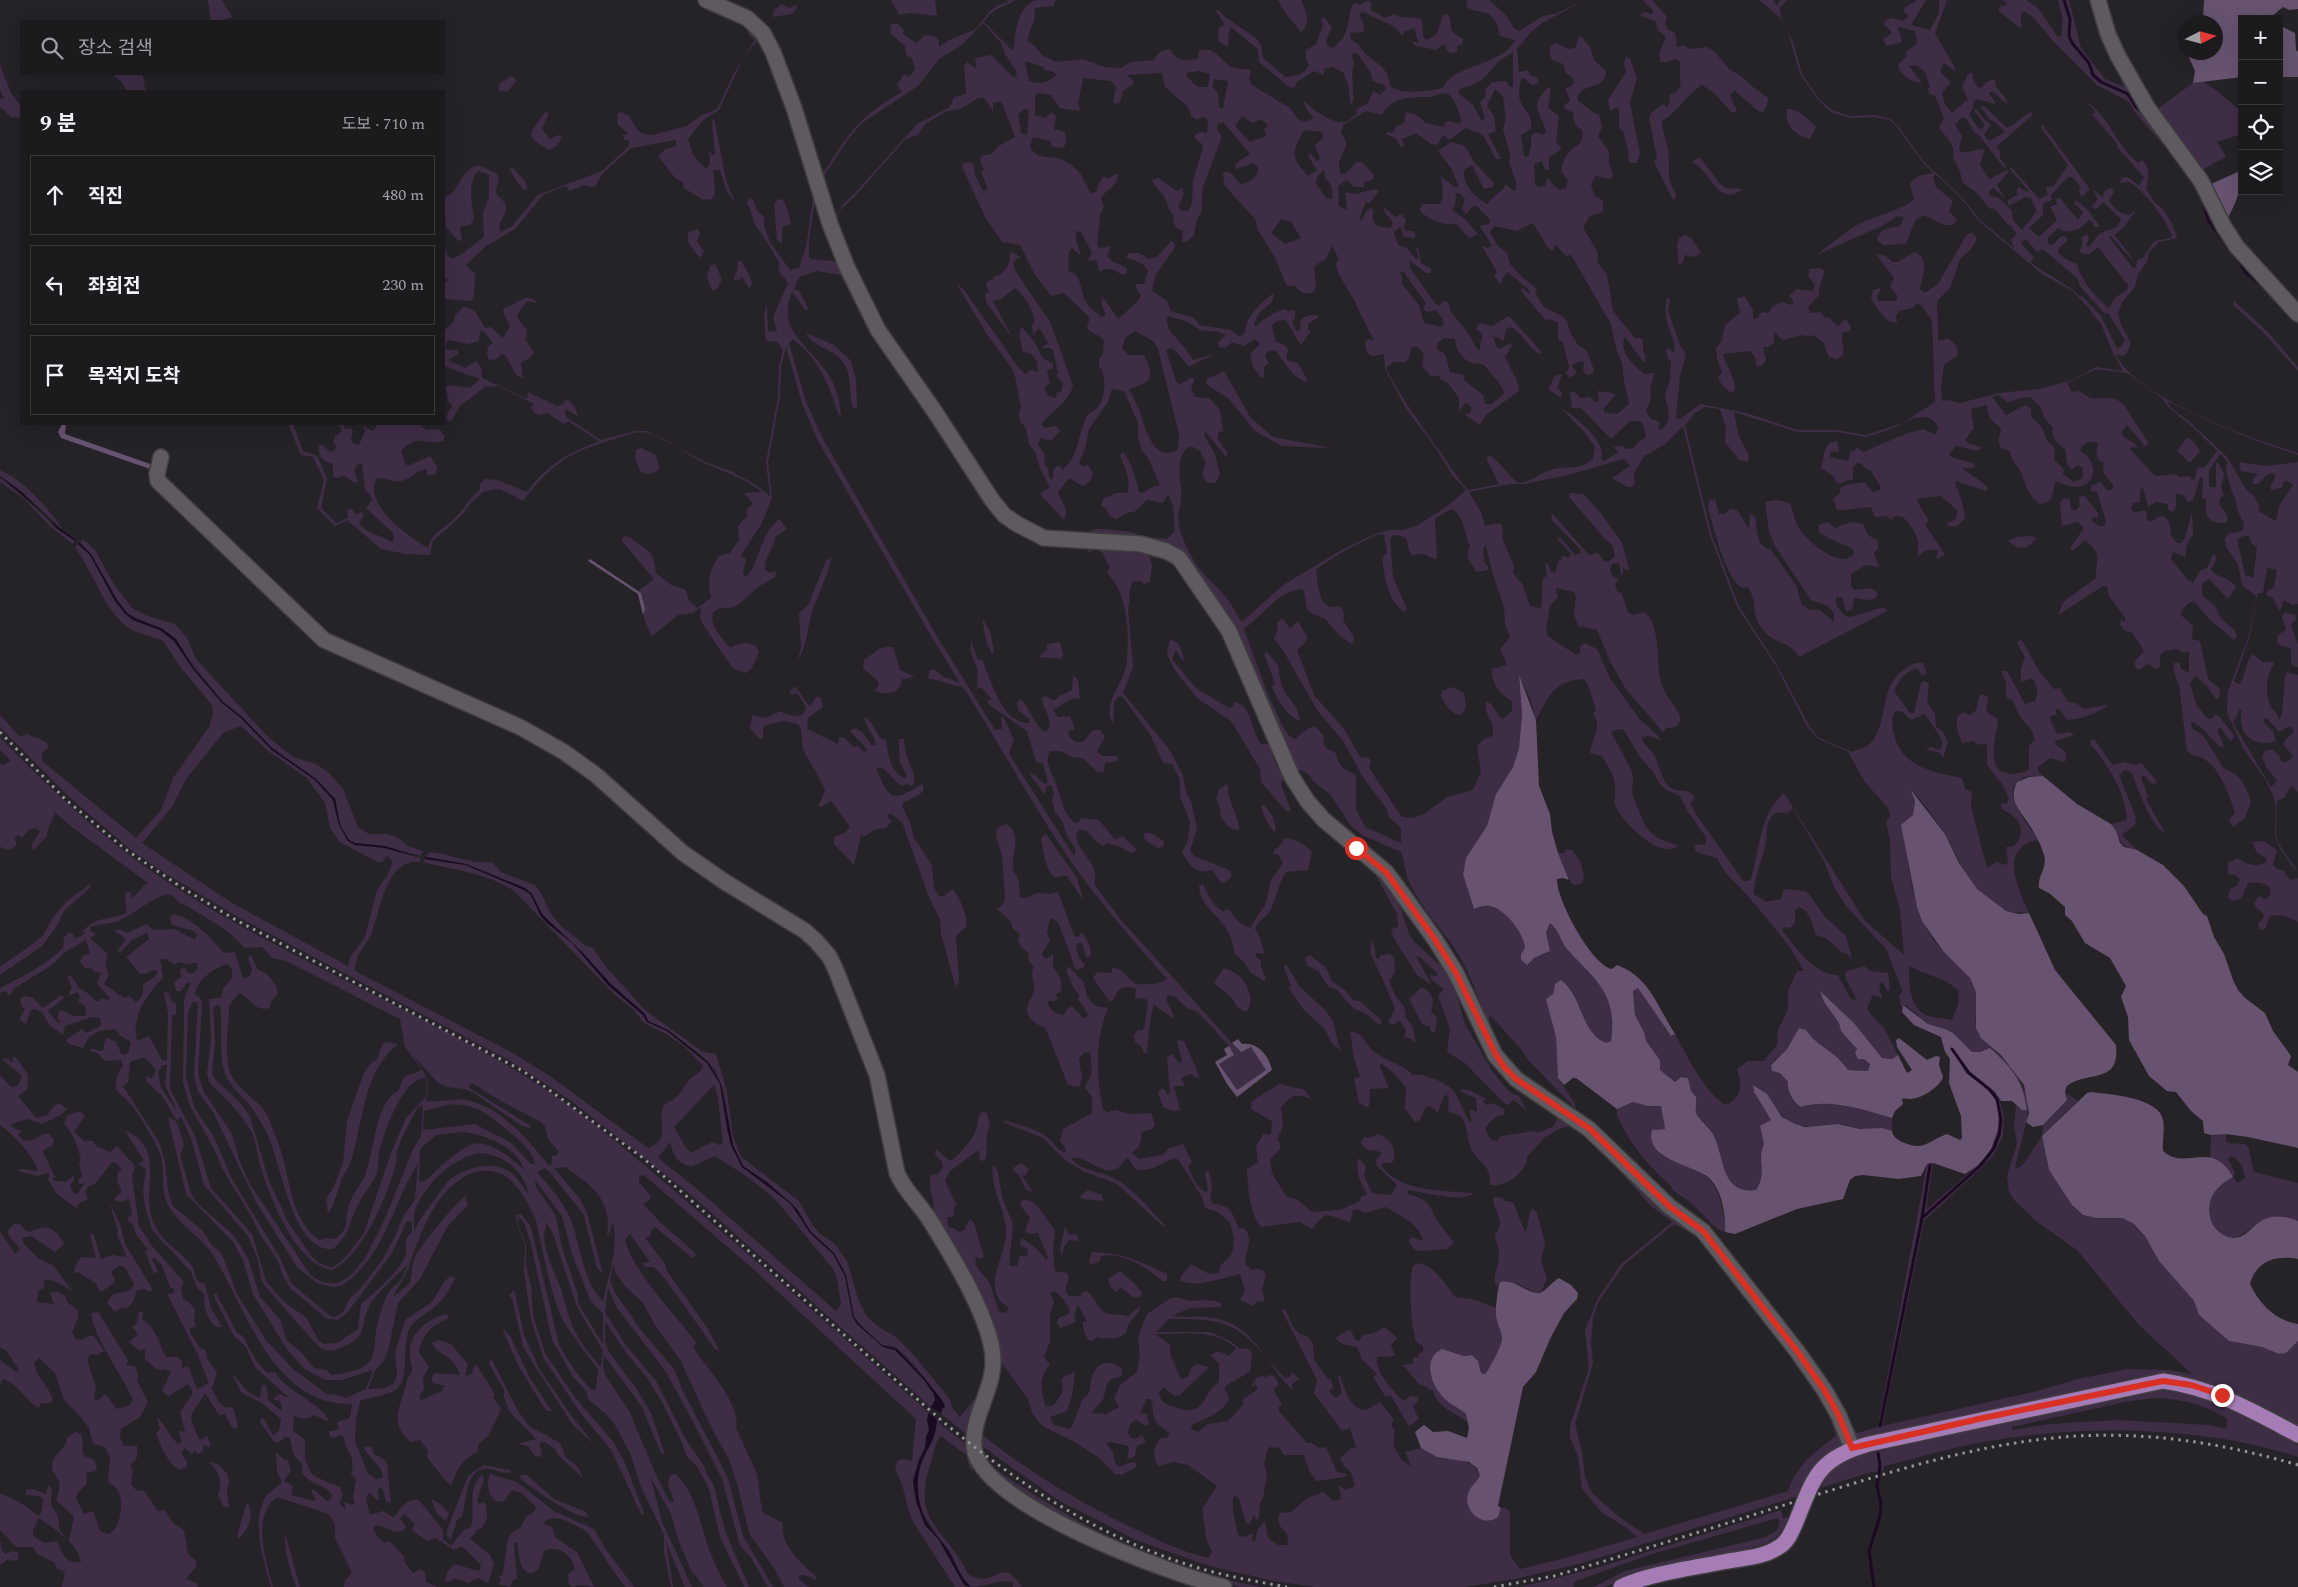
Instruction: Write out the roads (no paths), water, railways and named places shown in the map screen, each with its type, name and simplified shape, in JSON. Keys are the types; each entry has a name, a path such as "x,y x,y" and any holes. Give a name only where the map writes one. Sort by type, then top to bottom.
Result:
{"main road":[{"path":"1621,1587 1706,1565 1758,1556 1781,1547 1790,1535 1812,1484 1831,1458 1852,1448 1983,1418 2163,1381 2191,1385 2222,1395 2298,1435"}],"street":[{"path":"706,0 747,18 763,33 773,52 794,108 830,224 847,267 878,330 935,412 992,500 1004,515 1016,524 1044,538 1141,544 1166,551 1179,558 1229,631 1292,778 1308,802 1324,820 1386,872 1395,884 1434,938 1456,973 1496,1055 1516,1079 1590,1129 1670,1207 1703,1231 1791,1343 1825,1391 1839,1416 1852,1448"},
{"path":"2098,0 2108,34 2118,56 2147,107 2201,181 2236,247 2298,314"},
{"path":"161,457 157,474 158,481 324,640 520,727 564,752 610,786 683,853 733,887 806,931 823,948 835,968 877,1076 897,1173 902,1184 932,1222 957,1268 991,1344 993,1369 990,1385 976,1424 974,1448 977,1458 1003,1487 1070,1530 1144,1562 1224,1587"}],"waterway":[{"path":"2064,0 2070,19 2069,36 2072,43 2089,63 2093,75 2101,82 2128,94 2136,107 2145,115"},
{"path":"2204,202 2208,220 2229,248"},
{"path":"2238,259 2246,273 2262,285"},
{"path":"1922,1218 1981,1165 1994,1148 1999,1135 2001,1120 1997,1099 1989,1089 1969,1073 1952,1049"},
{"path":"1880,1426 1922,1218 1930,1165"},
{"path":"1874,1587 1869,1551 1880,1516 1881,1504 1877,1486 1880,1465 1878,1453"}],"railway":[{"path":"0,732 65,799 125,849 181,887 236,920 523,1071 643,1158 941,1420 1001,1467 1032,1488 1096,1526 1130,1543 1166,1557 1213,1572 1287,1587"},
{"path":"1494,1587 1554,1576 1882,1475 1947,1457 2012,1444 2078,1436 2106,1435 2162,1438 2244,1451 2298,1465"}]}
